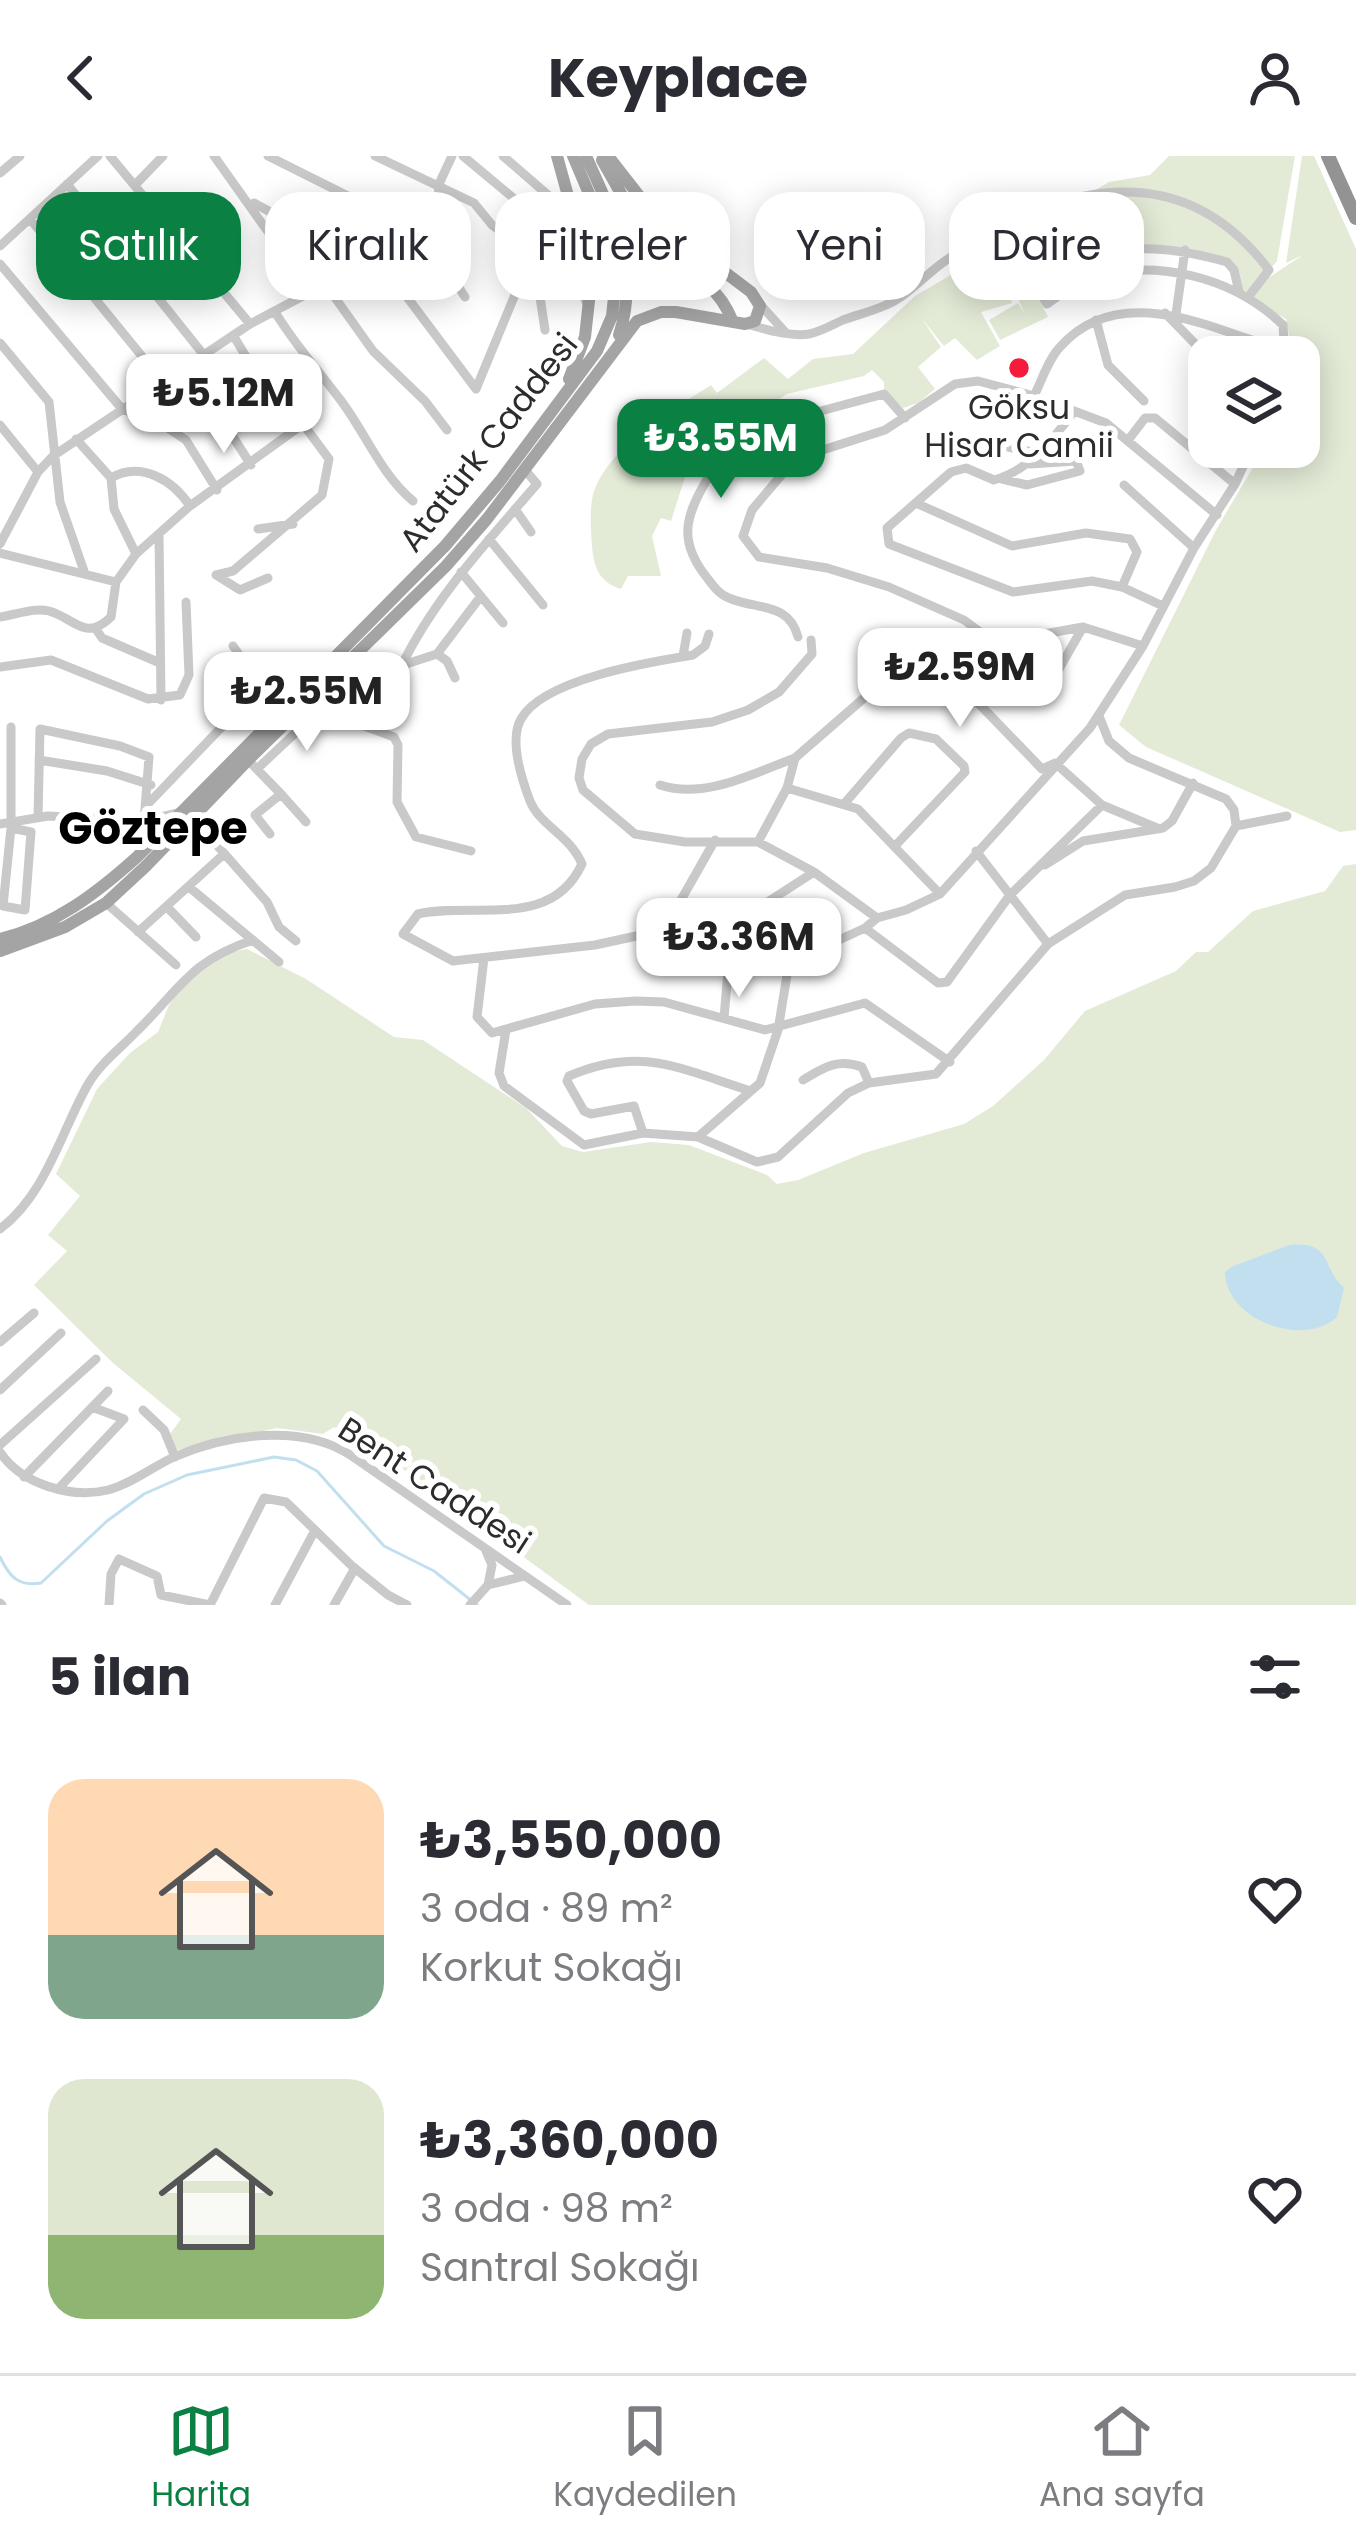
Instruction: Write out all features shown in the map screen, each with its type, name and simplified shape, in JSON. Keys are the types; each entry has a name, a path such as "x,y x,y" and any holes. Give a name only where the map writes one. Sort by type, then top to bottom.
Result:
{"highway":[{"path":"1328,156 1356,218"}],"main road":[{"path":"557,156 567,192"},
{"name":"Atatürk Caddesi","path":"0,939 56,919 112,880 156,837 253,765 445,546 561,401 603,340 617,289 612,249 573,156"},
{"path":"586,156 624,242 628,263 628,304 607,357"},
{"path":"604,156 622,192"},
{"path":"604,156 661,224 738,281 758,302 758,317 739,323 661,312 637,321 607,357"},
{"path":"730,283 758,302"},
{"path":"561,401 582,352 589,300"},
{"path":"722,300 739,323"},
{"name":"Atatürk Caddesi","path":"0,951 65,927 106,903 280,712 315,696 484,534 607,357"}],"street":[{"path":"0,173 20,156"},
{"path":"0,246 98,156"},
{"path":"110,156 250,324"},
{"path":"135,185 163,156"},
{"path":"214,156 265,226"},
{"path":"268,156 340,192"},
{"path":"375,156 475,202 495,228"},
{"path":"439,192 452,156"},
{"path":"463,156 506,192"},
{"path":"503,156 544,192"},
{"path":"68,184 203,354"},
{"path":"739,323 813,334 885,306 998,225 1066,186"},
{"path":"247,197 265,210"},
{"path":"30,219 163,382"},
{"path":"1244,294 1269,270 1245,227"},
{"path":"1144,251 1185,250 1227,262 1244,294"},
{"path":"1170,314 1185,250"},
{"path":"0,264 122,409 160,423 186,440 217,490"},
{"path":"1144,272 1166,270 1244,294 1282,325 1284,336"},
{"path":"116,582 0,549 38,472 76,439 233,334 294,300"},
{"path":"337,300 373,352 425,401 447,430"},
{"path":"409,300 476,389 517,300"},
{"path":"538,300 545,330"},
{"path":"584,300 588,308"},
{"path":"758,302 785,332"},
{"path":"275,312 297,349 341,401 390,482 413,501"},
{"path":"1170,314 1190,336"},
{"path":"1034,396 1061,346 1096,320 1170,314 1234,336"},
{"path":"1096,320 1108,365 1144,401"},
{"path":"233,334 290,430"},
{"path":"0,343 49,402 53,456 67,528 85,574"},
{"path":"187,365 251,465"},
{"path":"1143,646 1083,627 1044,634 983,634 964,620 889,587 827,568 759,556 743,536 752,510 789,466 804,456 885,430 955,384 978,381 1099,419 1217,514"},
{"path":"798,638 785,614 723,597 688,553 686,537 701,489 709,476 791,419 884,394 905,418"},
{"path":"1073,413 1041,454 1002,478 994,480 966,468 951,472 886,528 889,544 1013,592 1092,581 1122,586 1163,607"},
{"path":"1129,439 1145,418 1155,418 1234,484"},
{"path":"0,424 38,472"},
{"path":"96,629 111,617 116,582 136,554 190,506 303,424 329,459 322,495 233,571 216,575 240,590 268,578"},
{"path":"76,439 111,478 115,509 136,554"},
{"path":"961,443 975,440 1041,454"},
{"path":"1002,478 1028,485 1080,471 1076,461 1026,464"},
{"path":"111,478 137,468 177,491 190,506"},
{"path":"698,1137 760,1083 778,1030 789,963 877,918 940,894 1055,764 1101,721 1242,468"},
{"path":"379,730 401,666 484,534 537,484 525,470"},
{"path":"1124,485 1195,548"},
{"path":"917,505 1012,546 1086,533 1130,539 1137,552 1122,586"},
{"path":"0,508 11,522"},
{"path":"515,509 531,532"},
{"path":"258,529 293,524"},
{"path":"158,534 161,700"},
{"path":"484,534 543,605"},
{"path":"461,572 503,623"},
{"path":"401,666 437,654 481,596"},
{"path":"0,668 51,660 136,695 161,700 180,695 188,685 186,602"},
{"path":"0,616 50,611 96,629 102,638 160,664"},
{"path":"1044,695 1083,627"},
{"path":"683,656 687,633"},
{"path":"709,634 705,646 683,656 598,676 550,694 522,716 516,743 531,805 574,845 582,864 572,886 530,906 496,913 443,909 418,914 403,934 453,961 595,944 664,930 715,840"},
{"path":"811,640 812,654 779,692 748,710 712,722 608,734 591,744 579,778 583,790 635,834 685,842 758,842 814,872 877,918"},
{"path":"233,646 280,712"},
{"path":"437,654 455,678"},
{"path":"660,785 670,789 718,787 795,758 902,665"},
{"path":"957,681 1042,769 1055,764"},
{"path":"146,806 260,687"},
{"path":"315,696 340,717 394,737 398,745 397,802 416,837 471,851"},
{"path":"506,1030 499,1073 504,1085 584,1145 643,1133 698,1137 757,1162 778,1156 826,1109 869,1083 936,1075 1048,944 1125,895 1194,881 1211,868 1236,826 1234,810 1226,799 1129,758 1109,741 1101,721"},
{"path":"7,824 31,832 25,910 2,907 11,727"},
{"path":"38,817 40,729 149,757 144,821 156,837"},
{"path":"844,804 901,738 909,733 936,739 965,772 895,845"},
{"path":"758,842 787,788 795,758"},
{"path":"39,760 107,771 161,790"},
{"path":"1055,764 1102,805 1157,828"},
{"path":"253,765 306,822"},
{"path":"1030,874 1084,841 1172,821 1193,783"},
{"path":"787,788 858,809 940,894"},
{"path":"270,834 255,815 281,794"},
{"path":"865,928 938,983 947,982 1010,896 1102,805"},
{"path":"7,824 38,817 144,821 187,814 296,941"},
{"path":"1236,826 1288,816"},
{"path":"976,851 1048,944"},
{"path":"138,932 224,854"},
{"path":"724,1018 732,925 814,872"},
{"path":"189,887 279,962"},
{"path":"106,903 176,965"},
{"path":"167,907 196,937"},
{"path":"0,1229 18,1216 34,1193 89,1082 112,1054 196,968 222,950 253,940"},
{"path":"484,958 477,1017 484,1028 499,1034 595,1004 664,1002 748,1028 778,1030 865,1003 950,1062"},
{"path":"643,1133 634,1106 591,1114 584,1111 567,1081 569,1076 591,1066 639,1059 752,1090"},
{"path":"803,1080 826,1064 851,1063 862,1067 869,1083"},
{"path":"0,1342 34,1313"},
{"path":"0,1390 62,1333"},
{"path":"0,1449 96,1359"},
{"path":"24,1477 108,1391"},
{"path":"58,1488 124,1419 92,1407"},
{"path":"143,1410 164,1430 175,1457"},
{"name":"Bent Caddesi","path":"0,1449 24,1477 58,1488 105,1491 175,1457 276,1433 316,1438 336,1445 567,1605"},
{"path":"109,1605 111,1574 119,1558 157,1576 161,1595 210,1605 265,1498 286,1502 356,1568 407,1605"},
{"path":"275,1605 314,1532"},
{"path":"470,1605 488,1585 492,1565 483,1546"},
{"path":"334,1605 356,1568"},
{"path":"488,1585 526,1576"}],"green space":[{"path":"1169,156 1295,156 1277,261 1253,288 1303,255 1286,263 1302,156 1314,156 1356,249 1356,830 1340,832 1146,747 1119,725 1216,530 1253,468 1320,468 1320,336 1289,336 1286,319 1240,292 1226,259 1144,245 1144,192 1092,192 1109,182 1150,175"},
{"path":"949,276 949,300 1011,300 981,312 1000,346 977,360 955,338 944,346 922,319 941,347 918,367 935,389 918,403 903,408 884,391 884,382 872,370 864,376 787,394 697,456 671,521 661,518 652,536 661,576 628,576 621,589 599,574 592,541 594,491 628,444 711,385 717,393 764,358 788,379 813,359 853,354 911,300 925,300 925,290"},
{"path":"1019,300 1039,300 1048,317 1000,340 989,320 1018,303 1025,314"},
{"path":"1356,864 1356,1605 589,1605 412,1475 334,1427 323,1434 277,1428 177,1450 170,1434 181,1419 113,1363 34,1285 67,1251 48,1235 80,1196 56,1174 97,1089 130,1053 158,1032 186,980 226,953 247,949 306,979 394,1037 423,1040 526,1108 562,1146 583,1152 651,1142 689,1145 767,1175 777,1184 964,1124 993,1106 1044,1060 1085,1011 1176,971 1196,952 1208,952 1253,911 1325,891 1343,866"}],"water":[{"path":"1289,1245 1320,1251 1344,1288 1337,1317 1322,1326 1305,1330 1268,1324 1251,1315 1228,1289 1225,1272 1231,1267"}],"waterway":[{"path":"0,1557 15,1579 41,1583 107,1521 144,1494 187,1475 274,1457 296,1460 317,1471 384,1546 434,1571 477,1605"}],"place":[{"name":"Göksu Hisar Camii","path":"1019,368"}],"district":[{"name":"Göztepe","path":"153,828"}]}
